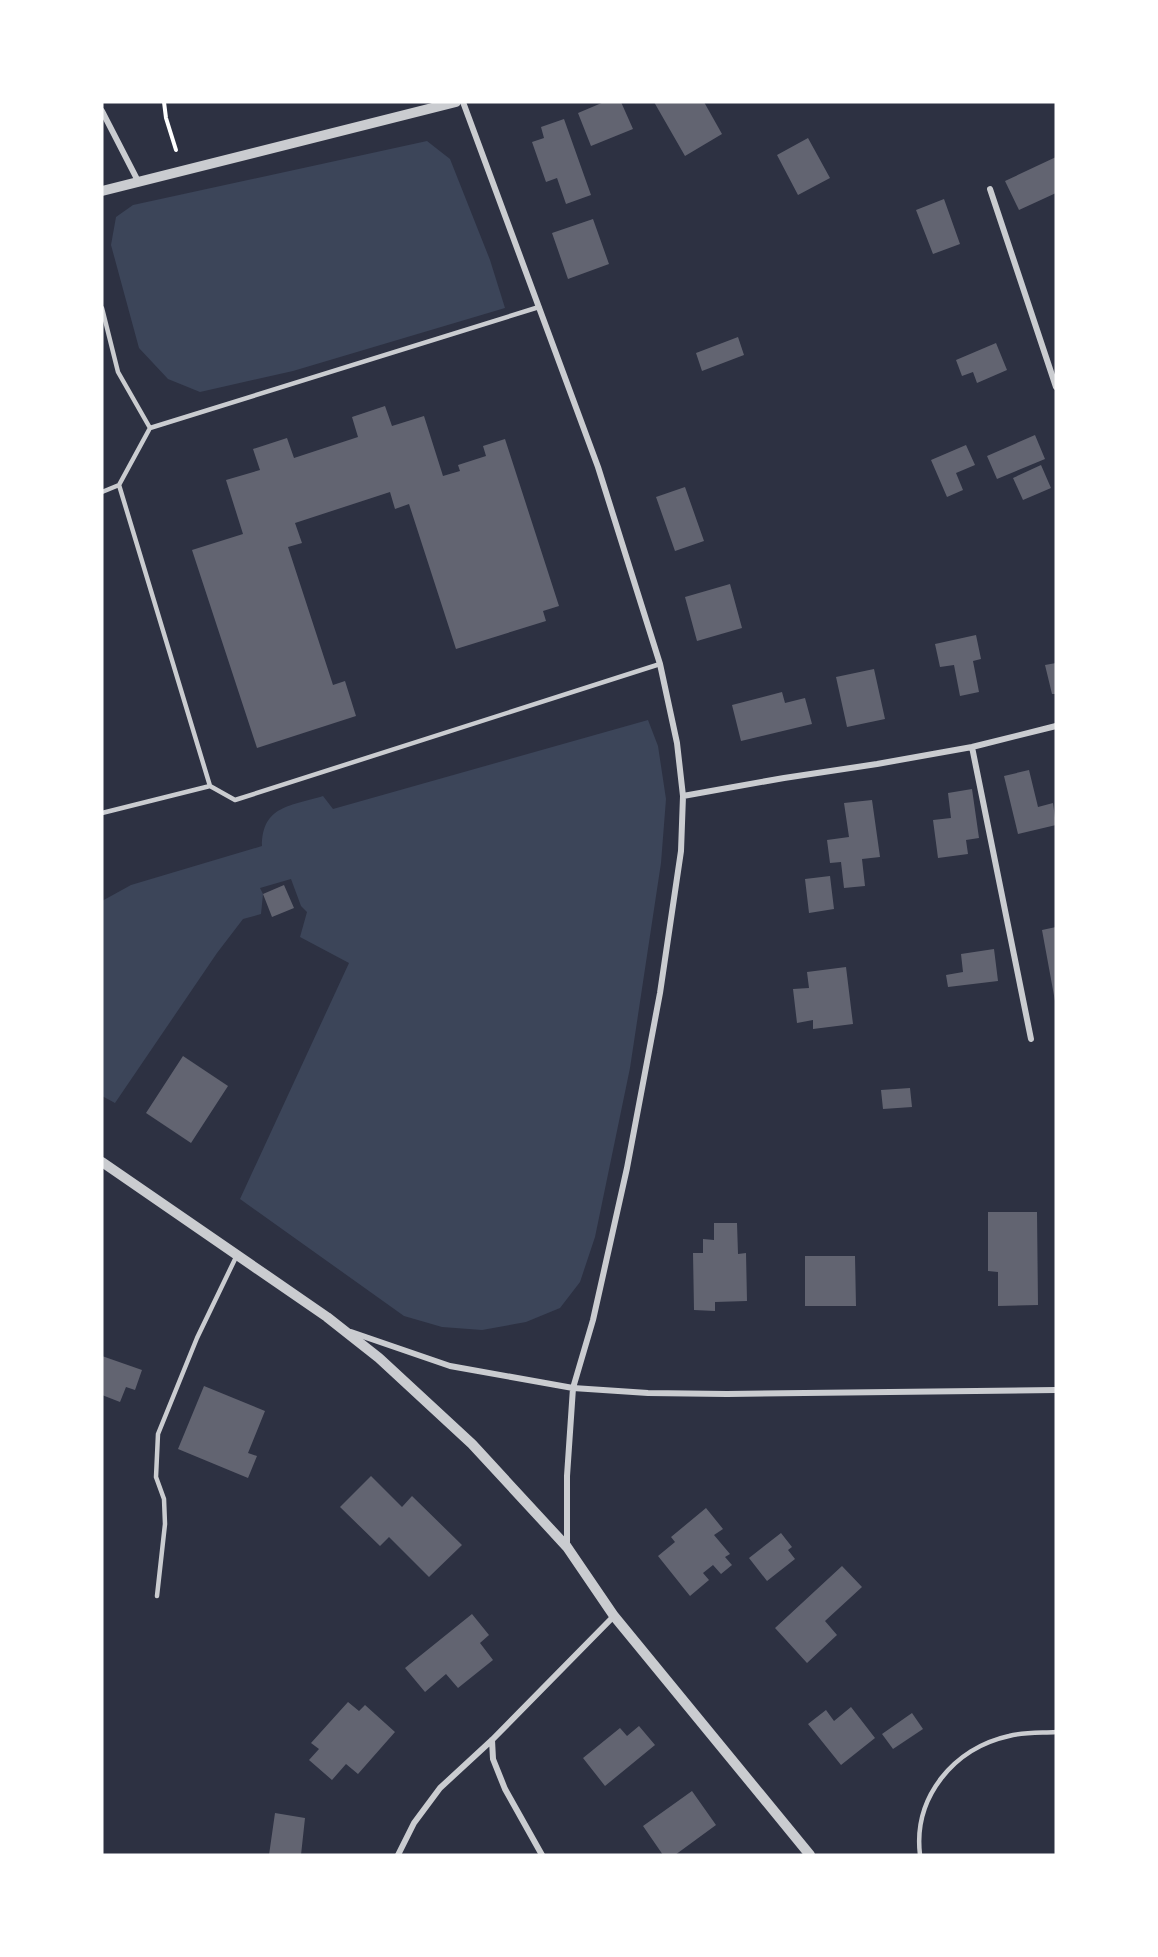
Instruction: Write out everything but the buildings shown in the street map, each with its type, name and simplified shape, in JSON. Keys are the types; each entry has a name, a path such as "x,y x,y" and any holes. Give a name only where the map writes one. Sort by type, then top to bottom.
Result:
{"street":[{"path":"102,192 456,102"},
{"path":"463,102 598,467 660,664 676,743 683,796 681,851 660,993 625,1179 593,1320 573,1388 567,1476 567,1547"},
{"path":"102,111 139,183"},
{"path":"990,189 1056,387"},
{"path":"683,796 972,747 1056,726"},
{"path":"972,747 1031,1039"},
{"path":"102,1162 342,1329 379,1358 472,1444 567,1547 615,1616 810,1855"},
{"path":"342,1329 450,1366 573,1388 648,1393 727,1394 1056,1390"},
{"path":"398,1855 414,1823 440,1788 492,1740 615,1616"},
{"path":"492,1740 493,1759 505,1789 542,1855"}],"lane":[{"path":"102,492 119,485 150,428 539,307"},
{"path":"102,308 118,372 150,428"},
{"path":"119,485 210,786 235,801 660,664"},
{"path":"102,813 210,786"},
{"path":"157,1596 165,1524 164,1499 156,1477 158,1434 197,1338 237,1255"},
{"path":"920,1855 921,1824 928,1800 943,1773 975,1749 1009,1736 1056,1732"}],"path":[{"path":"164,102 166,118 182,170"}],"shaded area":[{"path":"427,141 450,159 490,260 505,308 293,371 200,392 168,379 139,348 111,245 116,217 133,205"},
{"path":"648,720 658,746 666,799 661,863 630,1068 595,1237 580,1282 560,1308 526,1322 482,1330 442,1327 404,1316 240,1199 349,963 300,937 307,912 301,906 291,879 260,888 263,894 261,914 243,919 217,953 115,1103 102,1096 102,901 131,885 262,846 263,832 267,822 281,809 290,805 323,796 333,809"}]}
